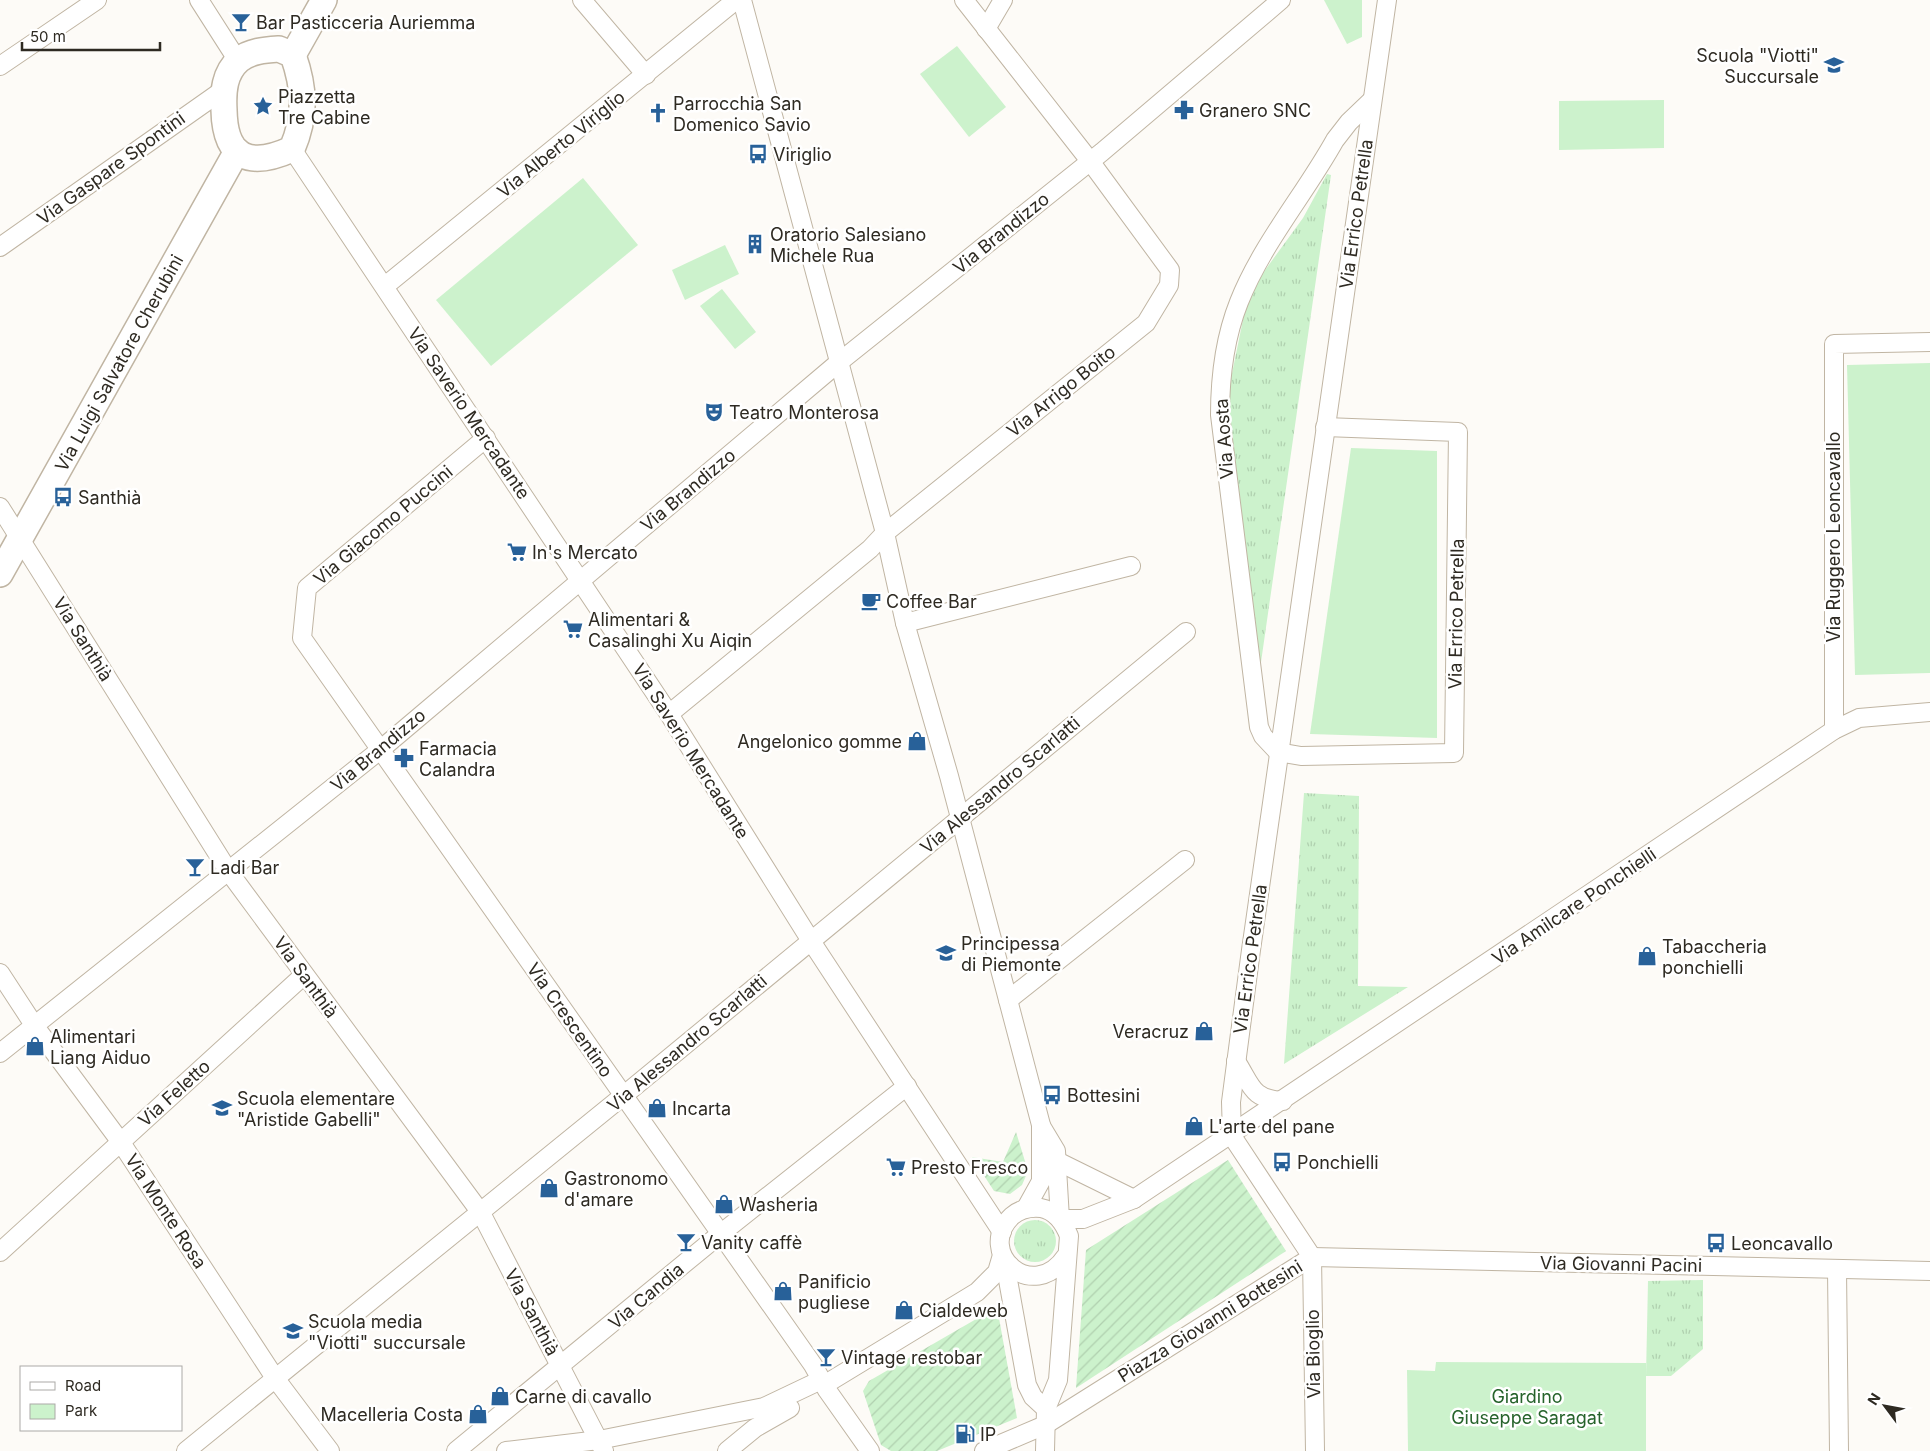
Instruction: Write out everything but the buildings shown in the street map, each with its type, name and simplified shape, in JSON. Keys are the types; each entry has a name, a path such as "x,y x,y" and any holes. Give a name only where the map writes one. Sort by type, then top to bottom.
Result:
{"street":[{"path":"0,66 97,0"},
{"path":"199,0 238,61"},
{"path":"293,55 324,0"},
{"path":"582,0 646,74"},
{"name":"Via Alberto Viriglio","path":"385,286 736,0"},
{"path":"742,0 885,533 905,623 1041,1125 1041,1181 1026,1208"},
{"name":"Via Arrigo Boito","path":"669,714 870,549 885,533 1146,323 1169,285 1170,270 1090,161 964,0"},
{"path":"986,29 1003,0"},
{"name":"Via Brandizzo","path":"0,1053 380,750 838,363 1090,161 1280,0"},
{"name":"Via Errico Petrella","path":"1232,1136 1231,1102 1278,752 1387,0"},
{"path":"279,49 293,55 300,74 303,103 301,127 292,149 268,159 254,159 238,152 229,143 224,126 223,90 228,75 238,61 252,53 279,49"},
{"name":"Via Gaspare Spontini","path":"0,247 223,90"},
{"name":"Via Aosta","path":"1278,752 1263,736 1253,687 1221,430 1220,393 1223,366 1233,319 1257,266 1335,140 1349,122 1372,100"},
{"name":"Via Saverio Mercadante","path":"292,149 669,714 810,941 1002,1232"},
{"name":"Via Luigi Salvatore Cherubini","path":"0,574 238,152"},
{"name":"Via Ruggero Leoncavallo","path":"1834,730 1834,344 1930,342"},
{"name":"Via Errico Petrella","path":"1278,752 1301,756 1454,753 1458,432 1325,428"},
{"name":"Via Giacomo Puccini","path":"380,750 302,638 307,588 486,438"},
{"name":"Via Santhià","path":"0,507 229,872 481,1213 601,1446"},
{"path":"905,623 1131,566"},
{"name":"Via Alessandro Scarlatti","path":"186,1451 481,1213 1186,632"},
{"name":"Via Amilcare Ponchielli","path":"1232,1136 1834,730 1859,718 1930,712"},
{"name":"Via Crescentino","path":"380,750 824,1385"},
{"path":"1008,1000 1186,860"},
{"name":"Via Monte Rosa","path":"0,973 34,1025 120,1141 275,1378 330,1451"},
{"name":"Via Feletto","path":"0,1252 120,1141 304,976"},
{"path":"1236,1061 1258,1096 1266,1100 1283,1102"},
{"name":"Via Candia","path":"456,1451 719,1235 907,1086"},
{"path":"1041,1125 1056,1151 1060,1219 1069,1236 1058,1380 1045,1417 1045,1451"},
{"path":"1045,1417 1027,1385 1006,1261 1000,1244 1002,1232 1007,1221 1016,1213 1026,1208 1044,1209 1060,1219 1082,1218 1134,1199 1232,1136"},
{"name":"Piazza Giovanni Bottesini","path":"984,1451 1045,1417 1312,1258 1232,1136"},
{"path":"1058,1162 1134,1199"},
{"path":"1006,1261 1030,1276 1041,1276 1051,1272 1060,1265 1066,1256"},
{"name":"Via Giovanni Pacini","path":"1312,1258 1930,1271"},
{"name":"Via Bioglio","path":"1312,1258 1314,1451"},
{"path":"727,1451 772,1417 977,1292 1006,1261"},
{"path":"1837,1269 1839,1451"},
{"path":"506,1451 601,1446 764,1408 824,1385"},
{"path":"824,1385 870,1451"}],"green space":[{"path":"1324,0 1362,0 1362,37 1347,44"},
{"path":"957,46 1006,107 969,137 920,74"},
{"path":"1664,100 1664,148 1559,150 1559,101"},
{"path":"1327,174 1331,175 1258,683 1228,416 1229,388 1246,305 1260,277 1303,218"},
{"path":"583,178 638,245 491,366 436,300"},
{"path":"725,245 739,274 685,300 672,270"},
{"path":"722,289 756,332 735,349 700,306"},
{"path":"1930,363 1930,673 1855,675 1847,365"},
{"path":"1351,448 1437,451 1437,738 1310,734"},
{"path":"1304,793 1359,796 1358,986 1408,987 1284,1064"},
{"path":"1016,1132 1028,1171 1022,1185 1010,1194 994,1191 972,1157 1003,1162"},
{"path":"1228,1160 1286,1251 1076,1388 1086,1250"},
{"path":"1035,1220 1050,1226 1056,1241 1050,1256 1035,1262 1020,1256 1014,1241 1020,1226"},
{"path":"1703,1280 1703,1349 1671,1376 1646,1376 1648,1281"},
{"path":"997,1307 1017,1418 937,1451 891,1451 881,1445 863,1391 869,1381"},
{"name":"Giardino Giuseppe Saragat","path":"1436,1362 1646,1363 1646,1451 1408,1451 1407,1370 1435,1371"}],"place":[{"name":"Bar Pasticceria Auriemma","path":"241,22"},
{"name":"Scuola \"Viotti\" Succursale","path":"1834,65"},
{"name":"Piazzetta Tre Cabine","path":"263,106"},
{"name":"Granero SNC","path":"1184,110"},
{"name":"Parrocchia San Domenico Savio","path":"658,113"},
{"name":"Viriglio","path":"758,154"},
{"name":"Oratorio Salesiano Michele Rua","path":"755,244"},
{"name":"Teatro Monterosa","path":"714,412"},
{"name":"Santhià","path":"63,497"},
{"name":"In's Mercato","path":"517,552"},
{"name":"Coffee Bar","path":"871,601"},
{"name":"Alimentari & Casalinghi Xu Aiqin","path":"573,629"},
{"name":"Angelonico gomme","path":"917,741"},
{"name":"Farmacia Calandra","path":"404,758"},
{"name":"Ladi Bar","path":"195,867"},
{"name":"Principessa di Piemonte","path":"946,953"},
{"name":"Tabaccheria ponchielli","path":"1647,956"},
{"name":"Veracruz","path":"1204,1031"},
{"name":"Alimentari Liang Aiduo","path":"35,1046"},
{"name":"Bottesini","path":"1052,1095"},
{"name":"Scuola elementare \"Aristide Gabelli\"","path":"222,1108"},
{"name":"Incarta","path":"657,1108"},
{"name":"L'arte del pane","path":"1194,1126"},
{"name":"Ponchielli","path":"1282,1162"},
{"name":"Presto Fresco","path":"896,1167"},
{"name":"Gastronomo d'amare","path":"549,1188"},
{"name":"Washeria","path":"724,1204"},
{"name":"Vanity caffè","path":"686,1242"},
{"name":"Leoncavallo","path":"1716,1243"},
{"name":"Panificio pugliese","path":"783,1291"},
{"name":"Cialdeweb","path":"904,1310"},
{"name":"Scuola media \"Viotti\" succursale","path":"293,1331"},
{"name":"Vintage restobar","path":"826,1357"},
{"name":"Carne di cavallo","path":"500,1396"},
{"name":"Macelleria Costa","path":"478,1414"},
{"name":"IP","path":"965,1434"}]}
